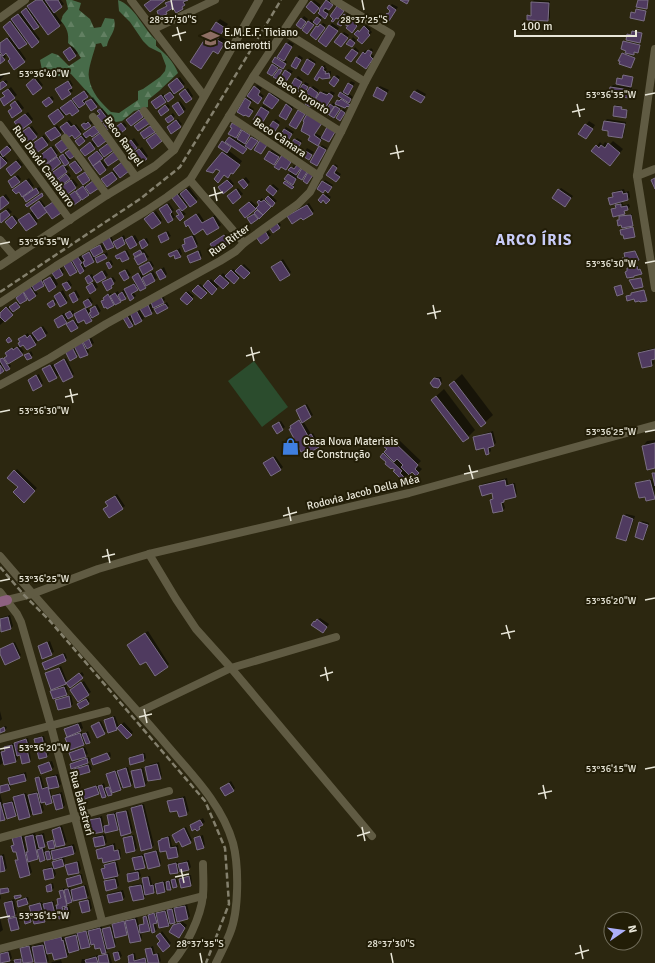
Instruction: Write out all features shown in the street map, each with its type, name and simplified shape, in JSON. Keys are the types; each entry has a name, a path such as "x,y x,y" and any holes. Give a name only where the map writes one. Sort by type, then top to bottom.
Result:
{"street":[{"path":"0,18 25,0"},
{"path":"131,0 204,96"},
{"path":"154,30 215,0"},
{"path":"0,266 107,195 155,166 174,150 260,0"},
{"path":"0,303 56,266 146,211 190,180 253,77 304,0"},
{"name":"Rua Ritter","path":"0,385 220,261 236,251 244,243 298,204 310,192 365,82 391,34 334,0"},
{"path":"283,31 365,82"},
{"path":"655,49 637,176 655,288"},
{"name":"Beco Toronto","path":"253,77 341,132"},
{"path":"144,111 174,150"},
{"name":"Beco Câmara","path":"229,116 319,176"},
{"name":"Beco Rangel","path":"93,117 136,177"},
{"name":"Rua David Canabarro","path":"0,125 70,220"},
{"path":"64,138 107,195"},
{"path":"637,176 655,169"},
{"path":"190,180 244,243"},
{"path":"0,240 14,256"},
{"name":"Rodovia Jacob Della Méa","path":"2,598 32,594 98,569 149,554 409,493 655,424"},
{"path":"149,554 176,600 196,629 231,668 372,836"},
{"path":"0,556 32,594 139,712 208,794 220,812 232,843 237,868 236,909 231,932 216,963"},
{"name":"Rua Balastreri","path":"2,598 17,614 21,622 51,726 102,922"},
{"path":"139,712 231,668 336,637"},
{"path":"0,739 107,711"},
{"path":"0,838 169,791"},
{"path":"172,963 181,952 194,926 203,896 203,864"},
{"path":"0,949 203,896"}],"green space":[{"path":"66,0 81,3 79,10 90,19 94,28 101,27 105,18 114,19 114,30 107,46 103,47 101,43 96,44 89,75 94,93 111,112 119,113 138,100 138,91 160,77 165,71 166,66 161,53 149,47 143,41 130,22 119,11 118,0 134,12 156,40 156,46 169,58 178,73 148,100 148,107 134,111 122,121 116,122 71,74 53,77 43,75 40,60 52,53 58,55 69,66 81,58 75,49 68,43 67,31 61,21 63,15 68,9"},
{"path":"254,361 288,407 262,427 228,381"}],"building":[{"path":"36,0 42,0 60,26 48,35 27,6"},
{"path":"45,0 58,0 62,7 54,13"},
{"path":"151,0 165,0 150,12 144,5"},
{"path":"173,0 188,0 183,2 185,5 182,7 183,9 176,13 173,8 166,12 167,14 159,17 157,11 167,6 165,3"},
{"path":"326,0 333,5 329,10 325,8 323,11 328,14 325,19 318,13"},
{"path":"400,0 409,0 407,4"},
{"path":"638,0 648,0 647,9 636,7"},
{"path":"311,1 319,8 314,14 306,7"},
{"path":"531,2 549,3 548,21 527,20 527,15 531,16"},
{"path":"389,5 396,10 389,21 383,18 390,11 387,8"},
{"path":"337,6 344,11 338,19 336,18 333,22 331,21 333,19 330,16"},
{"path":"26,8 39,27 34,30 21,12"},
{"path":"636,9 646,11 644,21 630,18 631,12 635,13"},
{"path":"18,14 39,42 32,48 11,19"},
{"path":"344,14 349,18 347,20 350,22 347,26 343,23 341,26 337,24"},
{"path":"317,17 321,20 317,25 313,22"},
{"path":"301,18 306,22 301,29 296,25"},
{"path":"10,21 27,44 19,49 3,27"},
{"path":"308,21 314,25 307,34 302,30"},
{"path":"352,21 357,26 352,33 346,28"},
{"path":"216,22 225,28 217,40 224,44 218,54 213,51 201,69 190,62"},
{"path":"320,24 325,28 316,40 310,35 316,26 318,27"},
{"path":"329,25 338,31 326,47 318,41"},
{"path":"364,26 369,31 368,33 370,35 362,44 357,40 359,38 354,34 358,30 359,32"},
{"path":"632,31 642,33 640,43 626,40 627,34 631,35"},
{"path":"341,33 348,38 341,47 334,42"},
{"path":"7,38 25,62 14,70 8,61 10,59 6,53 3,56 0,52 0,43"},
{"path":"350,39 355,43 352,47 346,44"},
{"path":"623,41 640,45 638,53 634,52 634,55 625,53 626,51 621,49"},
{"path":"286,43 292,47 284,61 277,57"},
{"path":"70,47 76,56 69,61 63,52"},
{"path":"352,49 358,53 351,62 345,58"},
{"path":"368,50 372,52 370,56 373,59 366,69 356,62 363,52 365,54"},
{"path":"622,53 635,58 631,68 619,64 620,61 618,61"},
{"path":"0,54 5,60 0,64"},
{"path":"275,57 286,64 283,69 272,62"},
{"path":"296,57 301,60 296,69 291,66"},
{"path":"307,59 315,64 308,75 301,70"},
{"path":"272,64 278,68 272,76 267,73"},
{"path":"322,66 324,68 323,70 326,72 325,74 329,73 330,78 322,79 319,77 317,81 314,79"},
{"path":"279,69 282,70 277,79 273,77"},
{"path":"285,70 291,74 282,88 277,84"},
{"path":"623,75 633,77 631,87 616,84 617,78 622,79"},
{"path":"334,76 339,80 334,87 329,83"},
{"path":"34,78 42,88 33,95 26,85"},
{"path":"177,78 184,87 174,94 168,85"},
{"path":"295,78 302,82 298,89 291,85"},
{"path":"3,81 7,85 0,90 0,83"},
{"path":"68,81 72,88 68,90 71,94 62,100 55,89"},
{"path":"348,83 353,86 348,95 343,92"},
{"path":"303,84 308,87 303,95 298,91"},
{"path":"254,86 260,91 258,95 262,98 258,104 247,96"},
{"path":"310,87 318,93 315,99 306,93"},
{"path":"377,87 387,93 383,101 373,96"},
{"path":"610,87 630,90 629,98 609,95"},
{"path":"8,89 15,98 4,106 0,99 5,96 2,93"},
{"path":"185,89 192,99 186,103 179,94"},
{"path":"84,91 88,97 82,101 85,104 79,108 72,99"},
{"path":"414,91 425,97 421,103 410,97"},
{"path":"170,92 174,97 168,102 164,96"},
{"path":"320,92 327,95 329,93 333,96 326,107 324,105 322,108 317,105 318,102 315,100"},
{"path":"340,92 351,99 349,103 338,96"},
{"path":"269,93 279,100 272,109 263,103"},
{"path":"161,95 166,102 156,109 151,102"},
{"path":"49,97 53,102 46,107 42,102"},
{"path":"310,97 315,100 310,107 305,104"},
{"path":"245,98 251,102 248,108 253,111 249,117 237,112"},
{"path":"91,99 97,107 91,111 85,102"},
{"path":"341,99 350,105 345,108 335,104 337,100 339,101"},
{"path":"71,100 79,111 72,116 70,113 66,115 60,108"},
{"path":"15,101 22,111 12,118 8,111 12,108 10,105"},
{"path":"178,102 184,112 179,116 172,106"},
{"path":"286,104 292,109 286,120 279,116"},
{"path":"330,104 334,107 328,115 325,113"},
{"path":"165,105 169,110 161,116 158,111"},
{"path":"335,106 340,109 334,118 329,115"},
{"path":"614,106 622,107 621,109 627,110 626,118 613,116"},
{"path":"261,107 269,112 261,125 253,120"},
{"path":"58,109 64,117 54,125 48,116"},
{"path":"100,109 107,118 102,122 97,116 100,114 97,111"},
{"path":"139,110 143,117 131,126 126,120"},
{"path":"298,110 305,114 296,129 289,125"},
{"path":"341,110 345,113 340,121 336,118"},
{"path":"25,114 32,122 21,130 14,122"},
{"path":"307,114 322,123 314,135 321,140 318,146 308,140 310,136 301,131 303,121"},
{"path":"171,115 174,119 168,123 165,119"},
{"path":"146,117 150,123 138,131 134,126"},
{"path":"109,118 114,125 108,130 103,123"},
{"path":"176,120 181,127 171,134 167,127"},
{"path":"273,121 279,125 273,134 267,130"},
{"path":"604,121 625,124 622,138 608,136 608,131 602,130"},
{"path":"67,122 71,127 74,125 81,134 75,139 72,135 68,138 60,127"},
{"path":"88,122 91,126 85,130 81,125"},
{"path":"121,123 126,129 117,136 112,130"},
{"path":"232,123 242,128 236,138 228,134 232,128 230,127"},
{"path":"585,124 593,129 586,139 578,134"},
{"path":"94,126 99,132 92,137 90,135 86,138 83,134"},
{"path":"150,126 155,132 144,139 140,133"},
{"path":"29,127 37,137 29,143 22,132"},
{"path":"55,127 61,135 51,141 45,133"},
{"path":"327,127 335,132 329,142 321,138"},
{"path":"284,129 292,134 288,141 280,136"},
{"path":"242,130 250,135 245,144 237,139"},
{"path":"100,133 106,141 98,147 92,139"},
{"path":"156,133 162,141 152,149 146,140"},
{"path":"81,136 85,141 79,146 75,141"},
{"path":"42,137 48,145 35,154 29,146"},
{"path":"229,137 247,149 243,154 225,142"},
{"path":"251,137 258,141 251,150 245,146"},
{"path":"63,139 69,147 61,153 55,145"},
{"path":"294,139 301,143 297,150 290,146"},
{"path":"131,140 137,148 129,154 123,146"},
{"path":"260,140 267,145 261,154 254,150"},
{"path":"222,141 231,147 227,153 218,147"},
{"path":"90,142 95,149 85,156 80,150"},
{"path":"110,142 115,149 104,157 99,150"},
{"path":"608,143 620,153 610,166 591,151 596,145 599,148 601,145 605,148"},
{"path":"7,146 11,150 3,157 0,152"},
{"path":"319,146 326,150 317,166 310,162"},
{"path":"51,147 57,156 44,165 38,157"},
{"path":"71,149 76,155 70,159 65,153"},
{"path":"139,149 147,159 140,164 132,154"},
{"path":"304,150 312,155 309,160 301,155"},
{"path":"97,151 103,158 93,166 88,158"},
{"path":"115,151 120,158 108,166 104,160"},
{"path":"269,151 279,157 274,165 264,159"},
{"path":"222,152 240,165 233,174 231,173 228,178 224,175 218,183 214,179 220,171 216,169 213,173 206,171"},
{"path":"63,154 69,163 65,166 59,157"},
{"path":"282,155 291,162 286,170 281,167 279,170 274,167"},
{"path":"0,156 7,163 0,169"},
{"path":"57,157 61,163 49,173 44,166"},
{"path":"16,161 21,167 11,176 6,169"},
{"path":"75,161 82,170 76,174 69,165"},
{"path":"100,161 106,170 100,175 93,166"},
{"path":"122,162 129,171 120,178 113,169"},
{"path":"63,165 67,172 55,181 50,174"},
{"path":"297,165 301,168 296,175 288,170 291,167 294,169"},
{"path":"333,165 337,168 334,173 340,177 336,182 326,175"},
{"path":"302,168 307,172 302,180 297,177"},
{"path":"85,172 90,180 83,185 77,177"},
{"path":"112,172 117,179 107,187 101,179"},
{"path":"308,172 313,175 307,184 303,181"},
{"path":"66,174 70,179 59,187 56,182"},
{"path":"288,174 296,179 293,185 284,179"},
{"path":"15,176 20,182 12,188 8,181"},
{"path":"655,178 655,189 651,180"},
{"path":"243,179 248,185 244,189 238,182"},
{"path":"26,180 33,189 22,197 19,192 16,194 12,190"},
{"path":"71,180 76,188 65,196 59,188"},
{"path":"94,180 99,188 90,194 85,187"},
{"path":"227,180 233,186 223,194 218,187"},
{"path":"285,181 294,187 292,189 283,183"},
{"path":"322,181 332,187 328,193 325,190 323,193 317,189"},
{"path":"270,185 277,191 273,196 266,190"},
{"path":"83,186 89,195 82,200 76,191"},
{"path":"36,188 39,193 26,202 23,197"},
{"path":"186,189 197,202 190,207 180,194"},
{"path":"236,189 241,197 233,204 227,196"},
{"path":"558,189 571,198 565,207 552,198"},
{"path":"75,191 81,200 74,205 67,197"},
{"path":"622,191 623,194 627,193 628,200 610,205 608,198 613,197 612,193"},
{"path":"42,193 43,196 27,207 25,205"},
{"path":"177,194 187,207 182,211 172,198"},
{"path":"323,194 330,200 326,204 323,200 321,203 318,200"},
{"path":"3,196 9,203 0,210 0,198"},
{"path":"268,196 275,203 272,207 265,199"},
{"path":"259,200 261,202 264,200 271,207 263,215 256,208 259,205 257,202"},
{"path":"39,201 47,212 38,219 30,208"},
{"path":"53,202 61,213 52,219 44,208"},
{"path":"249,202 256,209 245,218 239,210"},
{"path":"167,204 172,212 170,214 173,220 168,223 159,209"},
{"path":"621,204 621,207 627,206 628,210 624,211 625,214 613,217 611,209 616,208 615,205"},
{"path":"307,205 313,214 303,220 301,218 292,224 287,216"},
{"path":"179,209 184,217 180,221 176,216 179,215 176,211"},
{"path":"6,210 10,215 1,223 0,214"},
{"path":"257,210 263,215 259,219 254,213"},
{"path":"153,212 161,223 152,229 144,219"},
{"path":"29,213 37,224 26,231 18,220"},
{"path":"196,214 202,223 213,217 219,228 207,235 203,229 194,235 188,225 186,227 184,222"},
{"path":"254,214 258,219 251,224 247,218"},
{"path":"631,215 633,226 622,228 621,225 618,226 617,220 619,220 619,216"},
{"path":"12,216 17,223 11,229 5,222"},
{"path":"276,222 280,228 273,233 269,227"},
{"path":"633,227 635,237 624,239 620,230"},
{"path":"265,231 269,238 261,244 256,237"},
{"path":"166,232 169,239 161,243 158,236"},
{"path":"224,235 229,245 216,253 210,244"},
{"path":"132,236 137,245 130,249 125,240"},
{"path":"192,236 197,247 185,252 182,245 185,244 184,239"},
{"path":"109,237 114,247 107,250 102,241"},
{"path":"122,237 125,244 117,249 113,242"},
{"path":"144,239 148,245 142,249 139,242"},
{"path":"100,245 103,252 94,257 90,250"},
{"path":"140,250 142,253 135,257 133,254"},
{"path":"177,250 181,257 175,259 174,255 170,257 168,254"},
{"path":"125,251 129,259 122,262 120,258 117,259 115,256"},
{"path":"198,251 201,259 190,263 187,256"},
{"path":"635,251 639,260 632,262 632,264 624,264 622,258 625,258 624,253"},
{"path":"89,252 94,262 85,267 83,262 85,261 82,256"},
{"path":"144,253 147,260 138,265 134,258"},
{"path":"104,254 107,258 97,263 95,258"},
{"path":"77,256 82,263 80,264 84,271 80,274 72,260"},
{"path":"70,260 77,272 70,276 63,264"},
{"path":"281,261 290,275 280,281 271,267"},
{"path":"109,262 112,267 109,269 106,263"},
{"path":"149,262 153,269 143,275 139,267"},
{"path":"241,265 250,273 244,279 235,271"},
{"path":"637,266 638,270 640,269 642,274 627,278 625,272 627,271 627,268"},
{"path":"59,268 63,275 56,279 52,273"},
{"path":"161,269 166,277 160,280 156,272"},
{"path":"125,270 129,278 124,281 119,273"},
{"path":"231,270 239,278 234,284 225,276"},
{"path":"102,271 106,278 97,283 93,277"},
{"path":"138,273 146,288 140,291 132,277"},
{"path":"151,273 155,281 146,286 142,278"},
{"path":"89,275 93,281 88,284 85,278"},
{"path":"220,275 229,283 223,289 214,281"},
{"path":"50,277 56,287 49,292 43,281"},
{"path":"111,278 114,284 111,286 112,288 107,291 102,282"},
{"path":"641,278 643,287 634,289 629,280"},
{"path":"41,280 44,286 35,291 32,286"},
{"path":"208,280 217,289 212,295 203,286"},
{"path":"67,282 71,288 66,291 62,284"},
{"path":"92,283 96,290 90,294 86,287"},
{"path":"134,284 138,290 131,294 134,298 130,301 124,289"},
{"path":"198,285 207,293 201,299 192,291"},
{"path":"621,285 623,294 617,296 614,287"},
{"path":"30,287 36,296 29,301 23,291"},
{"path":"644,290 647,301 635,302 634,299 627,301 626,296 631,295 631,293"},
{"path":"23,292 27,300 20,304 16,298"},
{"path":"60,292 67,303 60,307 54,296"},
{"path":"74,292 78,300 73,303 69,295"},
{"path":"122,292 126,299 121,301 118,295"},
{"path":"186,292 193,299 187,305 180,299"},
{"path":"115,293 121,302 115,305 110,296"},
{"path":"108,294 114,305 107,309 106,307 104,308 101,301 104,300 103,298"},
{"path":"161,297 164,303 153,308 151,302"},
{"path":"88,299 92,305 86,308 83,302"},
{"path":"53,300 55,305 50,308 47,304"},
{"path":"16,302 20,307 13,312 9,307"},
{"path":"165,304 168,308 157,314 154,309"},
{"path":"148,305 152,314 145,317 140,309"},
{"path":"95,306 99,314 92,318 89,313 91,312 90,309"},
{"path":"6,307 13,315 5,322 0,317 0,313"},
{"path":"85,308 92,321 86,324 84,320 78,323 74,314"},
{"path":"136,310 142,321 135,325 130,313"},
{"path":"70,311 73,316 68,319 65,314"},
{"path":"62,315 67,323 58,328 54,320"},
{"path":"127,316 133,326 129,328 123,318"},
{"path":"73,320 78,328 71,332 66,324"},
{"path":"41,327 46,336 38,341 32,333"},
{"path":"25,335 27,338 30,335 36,345 27,350 23,345 20,347 18,343 20,342 18,339"},
{"path":"9,337 12,341 8,343 6,340"},
{"path":"89,339 92,346 87,349 83,342"},
{"path":"82,342 88,355 80,358 74,346"},
{"path":"17,347 23,355 8,364 4,358 7,356 5,353 12,348 13,350"},
{"path":"72,347 77,357 70,361 65,351"},
{"path":"655,349 655,359 651,360 652,366 642,368 638,353"},
{"path":"29,353 32,358 27,360 24,355"},
{"path":"3,358 10,369 6,371 0,361 0,359"},
{"path":"64,359 73,377 63,382 54,365"},
{"path":"0,365 4,371 0,374"},
{"path":"50,365 57,378 49,382 42,369"},
{"path":"36,375 42,386 33,391 28,380"},
{"path":"434,378 439,379 441,384 438,388 433,387 430,383"},
{"path":"454,381 486,423 481,427 449,385"},
{"path":"436,396 469,438 463,442 431,400"},
{"path":"305,405 311,417 302,423 296,410"},
{"path":"299,420 308,436 311,434 319,447 309,453 307,449 301,452 289,429 291,429 290,426"},
{"path":"279,422 283,430 277,434 272,426"},
{"path":"491,433 494,446 488,448 489,454 486,455 484,448 476,450 473,437"},
{"path":"388,442 391,445 394,442 418,465 415,469 419,473 416,476 412,472 409,475 401,467 403,465 397,459 394,462 384,452 387,449 384,447"},
{"path":"655,443 655,468 647,470 642,446"},
{"path":"383,453 402,471 400,473 405,478 403,481 393,471 395,470 392,468 391,469 385,464 386,462 380,457"},
{"path":"273,457 281,470 271,476 263,463"},
{"path":"14,470 35,491 24,503 13,492 18,487 7,478"},
{"path":"652,473 655,473 655,486"},
{"path":"505,480 506,486 513,484 516,497 504,500 504,502 501,503 503,511 493,513 490,500 493,499 492,493 482,496 479,486"},
{"path":"650,480 655,499 646,501 645,497 639,498 635,483"},
{"path":"115,496 123,509 109,518 103,509 108,506 105,502"},
{"path":"623,515 633,519 626,541 616,538"},
{"path":"639,522 648,525 643,540 635,537"},
{"path":"8,617 11,629 1,632 0,619"},
{"path":"317,619 327,627 323,633 311,625"},
{"path":"145,633 168,667 155,676 146,662 140,665 127,645"},
{"path":"47,642 52,655 42,659 38,646"},
{"path":"13,643 20,658 5,665 0,654 0,649"},
{"path":"63,654 66,661 45,670 42,663"},
{"path":"59,668 66,684 51,690 45,673"},
{"path":"79,673 83,678 70,688 66,683"},
{"path":"81,682 89,695 78,702 70,690"},
{"path":"64,687 67,695 53,699 50,691"},
{"path":"69,696 71,707 58,710 55,700"},
{"path":"86,699 89,704 80,709 77,704"},
{"path":"113,717 117,730 108,733 104,720"},
{"path":"99,722 105,734 97,738 91,726"},
{"path":"78,724 81,731 67,737 64,729"},
{"path":"121,724 132,735 127,739 117,728"},
{"path":"4,727 5,731 0,733 0,729"},
{"path":"80,733 84,745 70,750 65,738"},
{"path":"86,733 90,743 86,744 82,734"},
{"path":"42,737 47,757 39,759 34,739"},
{"path":"26,739 29,749 27,750 30,762 22,764 20,755 17,756 14,743"},
{"path":"12,745 16,762 4,765 1,752 5,751 4,747"},
{"path":"83,748 86,757 72,761 69,753"},
{"path":"107,753 110,759 93,765 91,759"},
{"path":"143,754 144,761 130,765 129,758"},
{"path":"87,758 88,763 71,769 70,764"},
{"path":"49,762 52,770 41,774 38,766"},
{"path":"157,764 161,779 148,781 145,767"},
{"path":"88,765 90,772 76,776 74,769"},
{"path":"126,768 131,786 123,788 117,771"},
{"path":"141,769 145,786 135,788 131,771"},
{"path":"115,771 121,790 112,793 106,774"},
{"path":"24,774 26,781 10,785 8,778"},
{"path":"56,776 59,787 49,789 46,778"},
{"path":"39,777 42,789 48,787 52,803 46,805 45,802 41,803 35,778"},
{"path":"229,783 234,791 225,796 220,788"},
{"path":"8,784 10,790 0,793 0,786"},
{"path":"102,785 106,797 102,798 98,786"},
{"path":"96,786 99,794 82,800 80,791"},
{"path":"109,787 112,795 108,796 105,788"},
{"path":"37,793 42,813 33,815 28,795"},
{"path":"24,794 30,817 19,820 13,797"},
{"path":"60,794 63,808 56,810 52,796"},
{"path":"183,798 187,815 179,817 177,811 170,812 167,801"},
{"path":"0,802 5,820 0,821"},
{"path":"12,802 16,816 7,819 3,804"},
{"path":"142,805 152,848 141,851 131,808"},
{"path":"126,811 131,833 121,836 116,813"},
{"path":"114,814 118,830 105,833 104,826 109,825 107,815"},
{"path":"100,818 103,832 92,834 89,820"},
{"path":"200,820 203,825 199,827 200,829 197,831 195,829 192,831 190,825"},
{"path":"60,827 65,845 56,847 52,830"},
{"path":"184,828 191,843 182,847 179,841 176,843 172,835"},
{"path":"33,835 38,859 28,862 25,837"},
{"path":"42,835 45,847 39,848 36,836"},
{"path":"21,836 30,875 20,878 15,860 18,860 16,852 13,852 11,846 14,845 12,838"},
{"path":"103,836 105,845 95,847 93,838"},
{"path":"132,836 135,851 126,853 123,838"},
{"path":"200,836 204,848 197,850 194,838"},
{"path":"168,837 170,848 176,847 178,857 168,859 166,851 160,852 158,841"},
{"path":"53,840 55,848 49,849 47,842"},
{"path":"113,845 114,851 118,850 120,859 103,863 102,858 98,859 96,850"},
{"path":"72,846 74,854 53,860 51,851"},
{"path":"42,848 45,860 40,862 37,850"},
{"path":"49,851 51,859 47,860 45,852"},
{"path":"156,851 160,866 148,869 144,854"},
{"path":"0,856 2,856 5,871 0,872"},
{"path":"142,856 145,868 135,870 132,858"},
{"path":"62,859 64,866 54,869 52,862"},
{"path":"77,862 79,873 68,875 65,865"},
{"path":"115,862 118,876 104,879 101,869 105,868 104,865"},
{"path":"187,862 189,870 180,872 178,864"},
{"path":"176,863 178,873 170,874 168,865"},
{"path":"52,868 54,878 45,880 43,870"},
{"path":"138,872 139,879 128,882 127,874"},
{"path":"80,875 82,883 68,887 66,879"},
{"path":"189,876 191,886 181,888 179,879"},
{"path":"148,877 150,886 153,885 154,893 145,895 142,878"},
{"path":"115,879 117,888 106,891 104,881"},
{"path":"175,879 177,887 173,888 171,880"},
{"path":"169,881 171,890 167,890 166,882"},
{"path":"163,882 165,892 157,894 155,884"},
{"path":"51,884 52,891 47,892 46,886"},
{"path":"141,885 144,899 133,901 129,887"},
{"path":"84,886 87,898 73,901 71,890"},
{"path":"8,888 9,892 0,894 0,889"},
{"path":"68,889 72,902 67,904 64,890"},
{"path":"63,890 67,906 62,907 65,917 59,919 56,905 58,905 57,899 61,898 59,891"},
{"path":"121,892 123,900 109,903 107,895"},
{"path":"21,895 21,897 15,899 14,896"},
{"path":"26,898 28,904 18,907 17,901"},
{"path":"88,900 90,911 82,913 79,902"},
{"path":"12,901 15,916 8,918 4,903"},
{"path":"52,902 56,918 47,920 43,904"},
{"path":"40,903 45,922 34,924 29,906"},
{"path":"185,906 188,919 177,922 174,908"},
{"path":"67,907 69,916 66,916 64,908"},
{"path":"172,909 175,923 170,924 167,910"},
{"path":"165,911 169,926 159,928 156,913"},
{"path":"29,913 31,922 25,924 23,915"},
{"path":"154,913 157,923 153,924 155,932 152,933 148,915"},
{"path":"146,916 150,931 140,933 139,925 144,924 143,917"},
{"path":"16,917 19,929 11,931 8,919"},
{"path":"135,919 141,941 130,943 125,921"},
{"path":"124,921 127,935 115,938 112,924"},
{"path":"180,923 185,928 179,938 169,932 173,925"},
{"path":"110,927 115,947 107,949 102,929"},
{"path":"100,928 106,953 102,954 100,948 95,949 94,944 91,945 88,931"},
{"path":"86,931 90,947 81,949 77,933"},
{"path":"160,933 170,946 163,952 157,944 160,941 156,936"},
{"path":"76,935 79,950 69,953 65,938"},
{"path":"61,937 67,957 54,960 52,953 47,954 44,941"},
{"path":"43,945 47,963 35,963 32,947"},
{"path":"29,946 33,962 23,963 20,948"},
{"path":"151,948 153,955 157,954 159,963 148,963 145,949"},
{"path":"8,952 10,961 0,963 0,954"},
{"path":"118,952 120,959 115,961 113,953"},
{"path":"107,954 109,963 99,963 98,956"},
{"path":"133,954 134,961 145,958 146,963 129,963 128,956"},
{"path":"96,957 98,963 86,963 85,960"},
{"path":"21,959 21,963 15,963 14,960"}],"railway":[{"path":"0,292 140,199 180,167 281,0"},
{"path":"0,567 24,595 50,621 205,801 225,848 229,904 206,963"}],"place":[{"name":"E.M.E.F. Ticiano Camerotti","path":"211,38"},
{"name":"Casa Nova Materiais de Construção","path":"290,447"}],"district":[{"name":"ARCO ÍRIS","path":"534,240"}]}
